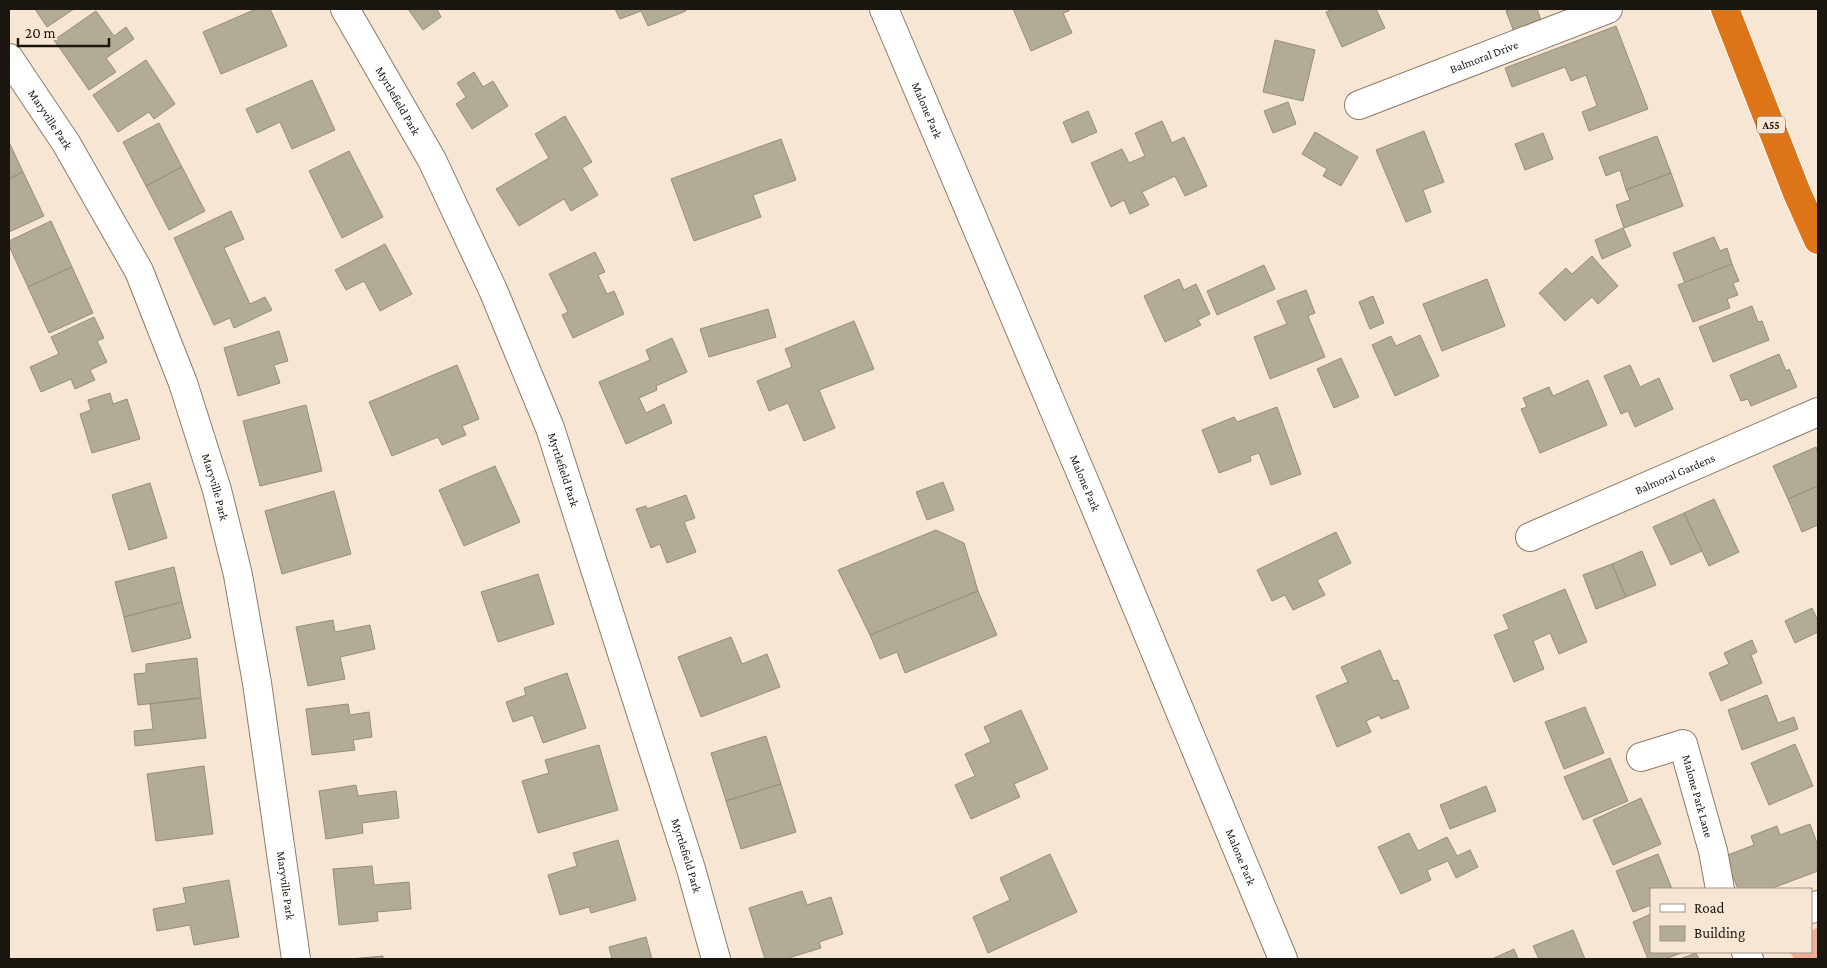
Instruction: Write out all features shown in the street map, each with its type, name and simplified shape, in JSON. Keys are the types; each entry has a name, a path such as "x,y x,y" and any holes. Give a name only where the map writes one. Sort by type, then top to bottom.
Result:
{"highway":[{"name":"A55","path":"1726,9 1797,193 1818,240"}],"street":[{"name":"Myrtlefield Park","path":"345,9 432,160 494,290 550,428 691,869 716,959"},
{"name":"Malone Park","path":"884,9 1091,497 1283,959"},
{"name":"Balmoral Drive","path":"1359,105 1608,9"},
{"name":"Maryville Park","path":"9,58 66,143 140,271 183,383 217,490 238,575 257,683 296,959"},
{"name":"Balmoral Gardens","path":"1530,537 1818,412"},
{"name":"Malone Park Lane","path":"1641,757 1683,744 1712,851 1720,888"}],"shaded area":[{"path":"1818,927 1818,959 1794,959 1791,953 1812,953 1812,930"}],"building":[{"path":"35,9 74,9 47,27"},
{"path":"256,9 270,9 287,46 221,74 203,32"},
{"path":"408,9 437,9 441,17 423,30"},
{"path":"615,9 686,9 686,11 648,26 641,11 620,19"},
{"path":"1013,9 1069,9 1069,11 1063,13 1072,33 1031,51"},
{"path":"1333,9 1376,9 1385,28 1342,47 1326,12"},
{"path":"1512,9 1537,9 1543,26 1516,37 1506,11"},
{"path":"96,11 114,36 126,27 134,39 106,58 116,72 89,90 54,40"},
{"path":"1616,26 1648,109 1589,131 1582,112 1597,106 1586,75 1571,81 1565,67 1512,87 1505,68"},
{"path":"1275,40 1315,50 1303,101 1263,92"},
{"path":"146,60 175,104 154,119 149,112 118,132 93,95"},
{"path":"474,72 483,87 493,81 508,106 472,129 456,104 466,97 457,83"},
{"path":"312,80 335,130 292,149 280,122 257,133 246,109"},
{"path":"1288,102 1296,124 1273,133 1264,111"},
{"path":"1088,111 1097,132 1072,143 1063,122"},
{"path":"565,116 592,162 582,168 598,195 571,211 564,199 519,226 496,189 549,158 535,134"},
{"path":"1162,121 1172,143 1184,137 1207,186 1185,196 1175,176 1142,192 1149,205 1130,214 1124,200 1111,207 1091,163 1122,149 1129,163 1145,156 1135,133"},
{"path":"159,123 182,167 146,186 123,142"},
{"path":"1424,131 1444,182 1423,190 1431,212 1406,222 1376,150"},
{"path":"1315,132 1358,157 1341,186 1323,176 1327,169 1302,154"},
{"path":"1543,133 1553,159 1525,170 1515,144"},
{"path":"1657,136 1671,173 1626,190 1620,170 1606,176 1599,157"},
{"path":"781,139 796,180 753,195 761,217 694,241 671,179"},
{"path":"9,142 23,172 9,179"},
{"path":"349,151 383,217 342,238 309,171"},
{"path":"182,167 205,211 169,230 146,186"},
{"path":"23,172 44,216 9,232 9,179"},
{"path":"1671,173 1683,206 1624,228 1616,205 1630,200 1626,190"},
{"path":"231,211 244,239 224,248 250,304 265,297 272,310 234,328 230,318 214,325 174,238"},
{"path":"51,221 72,267 28,287 9,246 9,241"},
{"path":"1623,228 1631,246 1602,259 1595,240"},
{"path":"1714,237 1720,251 1727,248 1732,264 1685,283 1673,253"},
{"path":"385,244 412,294 380,311 364,281 346,290 335,270"},
{"path":"595,252 605,272 598,275 607,294 614,291 624,314 573,338 562,315 568,312 549,274"},
{"path":"1592,256 1618,286 1598,304 1592,297 1565,321 1539,293 1566,268 1572,274"},
{"path":"1732,264 1739,281 1733,283 1738,295 1727,299 1730,308 1693,322 1678,285"},
{"path":"1264,265 1275,289 1217,315 1207,291"},
{"path":"72,267 93,313 49,333 28,287"},
{"path":"1179,279 1184,290 1196,284 1210,314 1198,320 1201,325 1165,342 1144,296"},
{"path":"1487,279 1505,326 1442,351 1423,304"},
{"path":"1306,290 1315,313 1308,316 1325,357 1270,379 1254,337 1287,324 1277,301"},
{"path":"1373,296 1384,323 1370,329 1359,302"},
{"path":"1752,306 1758,322 1762,321 1769,340 1713,362 1699,327"},
{"path":"768,309 776,337 709,357 700,329"},
{"path":"94,317 104,338 97,341 107,362 90,370 95,380 75,389 71,379 41,392 30,367 59,354 51,337"},
{"path":"854,321 874,369 819,390 835,428 804,441 788,403 769,411 757,381 792,367 785,349"},
{"path":"279,331 288,361 274,365 280,383 238,396 224,348"},
{"path":"1420,335 1439,376 1395,396 1372,345 1391,336 1396,346"},
{"path":"672,338 687,372 656,386 657,390 639,398 646,413 664,404 672,423 626,444 599,382 650,360 646,350"},
{"path":"1779,354 1786,371 1789,369 1797,387 1751,406 1748,399 1741,401 1730,375"},
{"path":"1341,358 1359,397 1334,408 1317,369"},
{"path":"457,365 479,419 462,426 466,435 442,445 438,437 392,456 369,402"},
{"path":"1630,365 1640,387 1659,378 1673,409 1635,427 1628,411 1621,414 1604,376"},
{"path":"1588,380 1607,425 1540,453 1521,409 1527,407 1523,398 1549,387 1553,396"},
{"path":"110,393 113,404 127,399 140,439 92,453 80,414 91,410 88,400"},
{"path":"306,405 322,471 260,486 243,421"},
{"path":"1277,407 1301,474 1271,485 1259,453 1250,456 1251,461 1219,473 1202,430 1234,417 1237,422"},
{"path":"1816,447 1818,453 1818,486 1788,499 1773,466"},
{"path":"495,466 520,522 464,546 439,490"},
{"path":"943,482 954,510 927,520 916,492"},
{"path":"150,483 167,538 129,550 112,495"},
{"path":"1818,486 1818,525 1802,532 1788,499"},
{"path":"334,491 351,554 282,574 265,511"},
{"path":"686,495 695,518 684,522 696,552 667,563 660,544 651,548 636,509 646,506 647,509"},
{"path":"1714,499 1739,552 1709,566 1684,513"},
{"path":"1684,513 1702,551 1671,565 1653,527"},
{"path":"936,530 964,543 978,591 870,635 838,570"},
{"path":"1336,532 1351,563 1317,580 1325,595 1293,610 1285,595 1272,601 1257,570"},
{"path":"1642,551 1656,585 1626,597 1612,564"},
{"path":"1612,564 1626,597 1596,609 1583,575"},
{"path":"174,567 182,602 124,617 115,582"},
{"path":"538,574 554,624 498,642 481,592"},
{"path":"1565,589 1587,642 1559,654 1550,633 1533,641 1544,669 1514,682 1494,635 1509,629 1503,615"},
{"path":"978,591 997,635 905,673 897,652 880,659 870,635"},
{"path":"182,602 191,638 132,652 124,617"},
{"path":"1812,608 1818,621 1818,632 1795,643 1785,621"},
{"path":"333,620 335,632 370,625 375,649 340,657 345,679 308,686 296,627"},
{"path":"731,637 742,664 767,654 780,687 701,717 678,657"},
{"path":"1752,640 1757,652 1751,655 1762,683 1721,701 1709,673 1729,664 1724,653"},
{"path":"1380,650 1393,681 1398,680 1409,708 1381,719 1379,715 1366,721 1371,732 1337,747 1316,696 1348,682 1341,667"},
{"path":"197,658 201,698 138,705 134,674 146,673 146,664"},
{"path":"567,673 586,728 543,743 533,715 513,722 506,702 526,695 524,688"},
{"path":"1767,695 1778,723 1794,717 1798,729 1742,750 1728,710"},
{"path":"201,698 206,738 135,746 134,731 153,729 150,704"},
{"path":"348,704 350,715 369,712 372,737 353,740 355,750 312,755 306,709"},
{"path":"1585,707 1604,753 1564,769 1545,722"},
{"path":"1021,710 1048,769 1014,784 1020,797 971,819 955,785 975,776 965,754 991,742 984,727"},
{"path":"766,736 781,784 726,801 711,753"},
{"path":"1795,744 1813,786 1769,805 1751,763"},
{"path":"599,745 618,810 538,833 522,781 549,773 545,760"},
{"path":"1610,758 1628,801 1583,820 1564,777"},
{"path":"204,766 213,834 156,841 147,774"},
{"path":"781,784 796,832 741,849 726,801"},
{"path":"356,785 358,796 396,791 399,818 362,823 363,833 326,839 319,791"},
{"path":"1486,786 1496,811 1450,829 1440,805"},
{"path":"1641,798 1661,844 1613,865 1593,820"},
{"path":"1810,824 1818,846 1818,871 1773,888 1738,888 1725,856 1754,845 1751,836 1777,826 1780,835"},
{"path":"1409,833 1418,851 1447,837 1457,856 1470,850 1478,867 1456,878 1448,861 1427,870 1431,880 1401,894 1378,847"},
{"path":"618,840 636,900 591,913 589,907 560,915 548,875 577,866 573,853"},
{"path":"1050,854 1077,912 988,953 973,917 1010,900 1000,878"},
{"path":"1658,854 1672,888 1650,888 1650,905 1633,912 1616,871"},
{"path":"372,866 374,885 409,882 411,909 377,912 378,921 339,925 333,869"},
{"path":"229,880 239,937 194,945 190,925 157,931 153,909 186,903 183,888"},
{"path":"802,891 807,905 831,897 843,934 819,942 821,948 785,959 765,959 749,908"},
{"path":"1650,914 1650,953 1681,953 1665,959 1648,959 1633,922"},
{"path":"1573,930 1585,959 1539,959 1533,946"},
{"path":"646,937 652,959 612,959 609,947"},
{"path":"1514,949 1518,959 1492,959"},
{"path":"1696,953 1699,959 1680,959"},
{"path":"383,956 383,959 350,959"}]}
